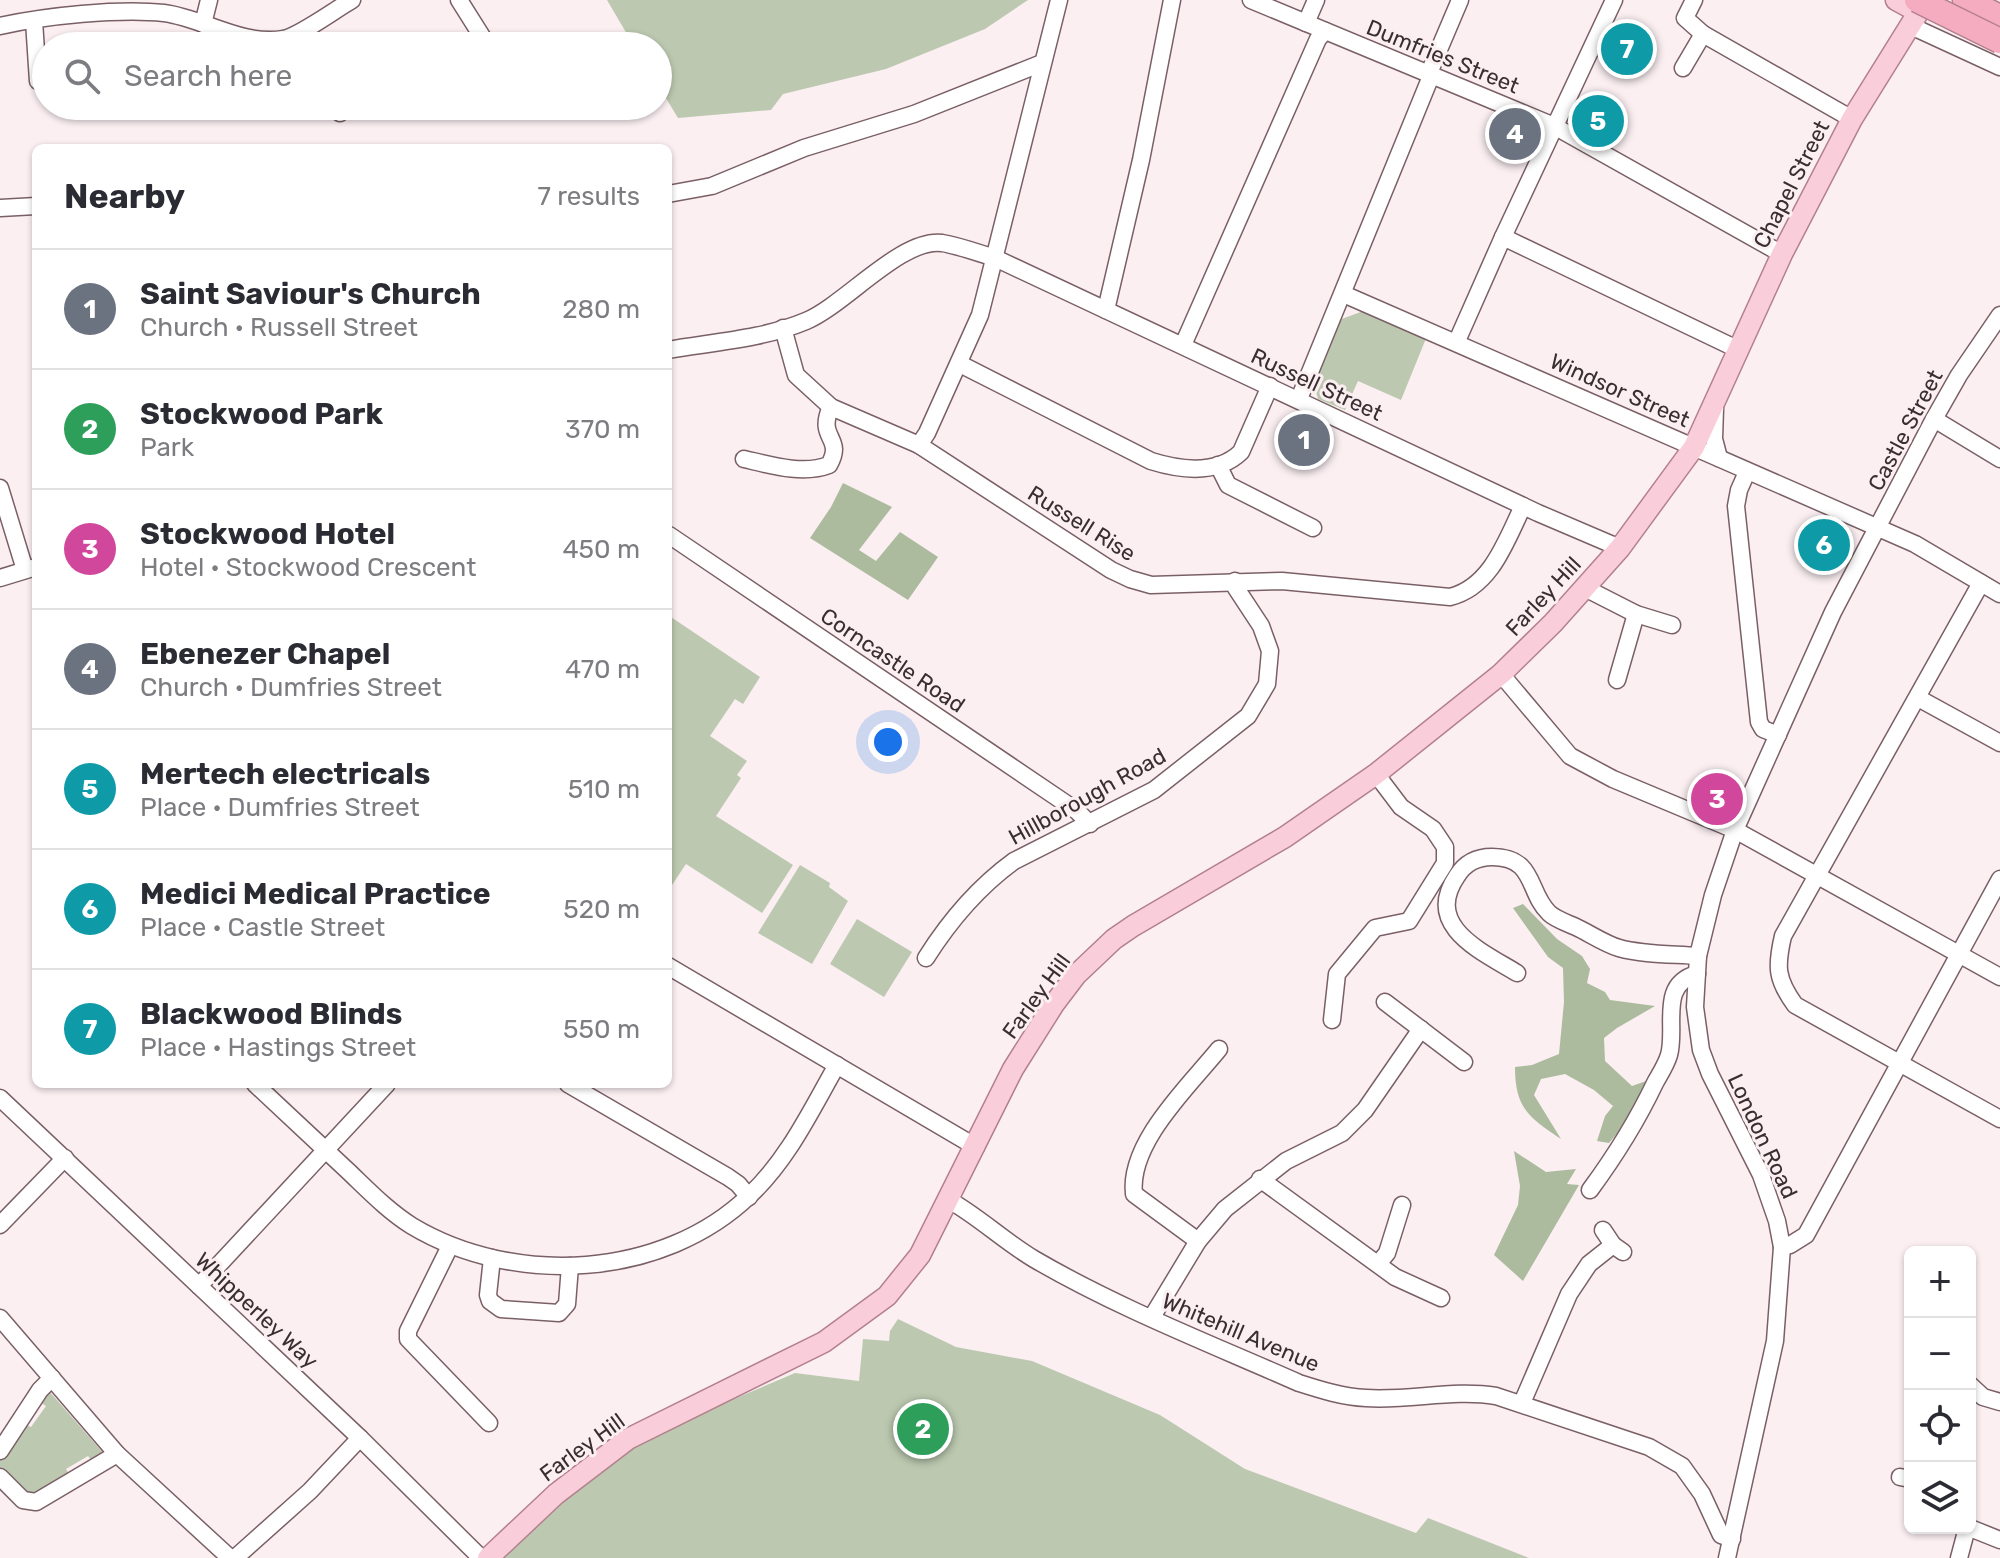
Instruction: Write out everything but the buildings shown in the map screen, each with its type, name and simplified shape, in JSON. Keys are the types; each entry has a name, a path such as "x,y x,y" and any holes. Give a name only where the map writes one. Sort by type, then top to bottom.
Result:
{"highway":[{"path":"1965,0 2000,17"},
{"path":"1918,9 2000,41"}],"main road":[{"path":"1896,0 1918,9"},
{"name":"Chapel Street","path":"1694,447 1782,254 1852,119 1918,9"},
{"name":"Farley Hill","path":"488,1558 556,1494 628,1439 824,1342 869,1311 907,1273 920,1255 1013,1069 1076,975 1114,939 1285,837 1376,774 1501,674 1620,548 1694,447"}],"street":[{"path":"203,24 209,0"},
{"path":"310,32 352,0"},
{"path":"459,0 480,32"},
{"path":"919,445 960,364 980,315 1059,0"},
{"path":"1106,310 1141,160 1172,0"},
{"name":"Dumfries Street","path":"1251,0 1554,126 1782,254"},
{"path":"1306,23 1316,0"},
{"path":"1299,399 1460,0"},
{"path":"1457,341 1614,0"},
{"path":"1694,0 1685,18 1703,34 1852,119"},
{"path":"0,26 97,7 167,13 228,32"},
{"path":"1918,9 2000,67"},
{"path":"34,21 35,32"},
{"path":"1183,345 1318,39 1325,31"},
{"path":"1683,68 1703,34"},
{"path":"672,193 712,186 804,148 914,114 1042,63"},
{"path":"0,208 32,206"},
{"path":"1503,237 1737,349"},
{"name":"Russell Street","path":"672,349 806,321 833,307 902,254 920,245 940,243 995,258 1523,506 1620,548"},
{"name":"Windsor Street","path":"1342,296 1457,341 1747,472 1878,527 1915,544 2000,594"},
{"name":"Castle Street","path":"1735,830 1833,612 1934,419 1959,375 2000,316"},
{"name":"Russell Rise","path":"783,328 796,375 831,407 919,445 1111,570 1151,585 1282,581 1450,597 1465,593 1479,583 1498,557 1523,506"},
{"path":"960,364 1151,461 1170,467 1200,469 1233,460 1241,452 1270,386"},
{"name":"Chapel Street","path":"1715,398 1713,427 1719,458"},
{"path":"744,459 780,467 819,469 829,465 834,456 834,446 825,430 825,420 831,407"},
{"path":"1934,419 2000,459"},
{"path":"1218,465 1228,485 1313,528"},
{"path":"1747,472 1736,506 1759,722 1763,729 1778,735"},
{"path":"0,488 30,568 0,578"},
{"name":"Castle Street","path":"1833,612 1864,538 1859,519"},
{"name":"Corncastle Road","path":"672,537 1077,811 1090,824"},
{"name":"Hillborough Road","path":"926,958 946,927 980,889 1014,861 1090,824 1172,777 1248,716 1267,684 1270,651 1261,626 1236,588 1235,581"},
{"path":"1981,583 1783,936 1777,962 1782,987 1795,1005 2000,1119"},
{"path":"1585,588 1636,614 1672,625"},
{"path":"1617,680 1636,614"},
{"path":"1501,674 1570,756 1613,779 1735,830 2000,977"},
{"path":"1918,698 2000,743"},
{"path":"1332,1020 1337,974 1375,928 1409,921 1445,863 1445,847 1433,829 1401,807 1376,774"},
{"name":"London Road","path":"1727,1558 1775,1341 1782,1247 1777,1221 1761,1175 1701,1050 1695,1007 1698,956 1713,895 1735,830"},
{"path":"1517,973 1464,941 1449,919 1446,904 1448,892 1465,865 1475,859 1505,858 1516,863 1528,874 1540,901 1550,914 1619,948 1698,956"},
{"path":"1782,1247 1806,1235 2000,879"},
{"path":"672,968 976,1147"},
{"path":"1590,1190 1639,1118 1670,1053 1670,1009 1677,985 1687,976 1697,974"},
{"path":"1385,1002 1464,1062"},
{"path":"1152,1317 1198,1241 1225,1209 1286,1161 1342,1133 1365,1110 1421,1029"},
{"path":"1198,1241 1134,1194 1132,1180 1150,1133 1219,1049"},
{"path":"259,1088 410,1225 450,1246 492,1258 570,1266 626,1259 653,1252 708,1226 749,1197 794,1143 837,1065"},
{"path":"199,1286 383,1088"},
{"path":"575,1088 728,1177 749,1197"},
{"name":"Whipperley Way","path":"0,1098 360,1438 481,1558"},
{"path":"0,1225 65,1158"},
{"path":"1260,1179 1395,1277 1441,1298"},
{"name":"Whitehill Avenue","path":"949,1200 972,1213 1031,1258 1097,1292 1299,1383 1366,1398 1471,1392 1522,1403 1649,1447 1682,1466 1702,1494 1721,1535 1732,1539"},
{"path":"1378,1264 1387,1253 1402,1205"},
{"path":"1522,1403 1569,1294 1589,1264 1618,1249 1603,1230"},
{"path":"450,1246 408,1331 408,1339 489,1423"},
{"path":"492,1258 490,1301 501,1309 527,1312 554,1314 564,1309 570,1266"},
{"path":"0,1318 117,1454 233,1558 310,1491 360,1438"},
{"path":"0,1451 40,1390 52,1378"},
{"path":"1975,1390 1983,1397 2000,1402"},
{"path":"3,1487 23,1500 36,1502 117,1454"},
{"path":"1976,1531 2000,1540"},
{"path":"1959,1558 1967,1534"}],"green space":[{"path":"607,0 1028,0 985,29 886,69 783,94 771,110 678,118 672,108 672,32 626,32"},
{"path":"1366,310 1427,336 1401,400 1358,381 1345,410 1318,399 1314,384 1339,320"},
{"path":"843,483 892,507 859,550 876,561 900,532 938,557 908,600 810,538"},
{"path":"672,618 760,677 743,704 735,699 710,736 747,761 737,775 741,778 716,816 793,865 762,913 686,864 672,885"},
{"path":"800,865 830,883 829,887 848,901 812,964 758,933"},
{"path":"1523,904 1557,939 1582,956 1590,969 1587,983 1605,992 1610,1000 1655,1006 1604,1038 1605,1061 1632,1086 1649,1080 1630,1118 1609,1143 1597,1141 1605,1116 1613,1106 1594,1090 1565,1074 1541,1079 1534,1095 1561,1139 1532,1118 1521,1102 1515,1067 1532,1065 1559,1054 1564,1002 1563,968 1548,957 1513,908"},
{"path":"857,919 912,952 884,997 830,964"},
{"path":"1514,1151 1546,1172 1576,1169 1567,1184 1579,1185 1523,1281 1494,1255 1518,1205 1520,1186"},
{"path":"898,1319 956,1347 1032,1361 1160,1415 1245,1469 1416,1533 1428,1518 1529,1558 493,1558 631,1443 795,1373 859,1381 863,1339 889,1341 890,1331"},
{"path":"49,1391 105,1455 92,1461 88,1456 66,1469 71,1478 31,1499 0,1472 0,1458 23,1423 31,1427 46,1406 38,1401"}],"place":[{"name":"Blackwood Blinds","path":"1627,49"},
{"name":"Mertech electricals","path":"1598,121"},
{"name":"Ebenezer Chapel","path":"1515,134"},
{"name":"Saint Saviour's Church","path":"1304,440"},
{"name":"Medici Medical Practice","path":"1824,545"},
{"name":"Stockwood Hotel","path":"1717,799"},
{"name":"Stockwood Park","path":"923,1429"}]}
